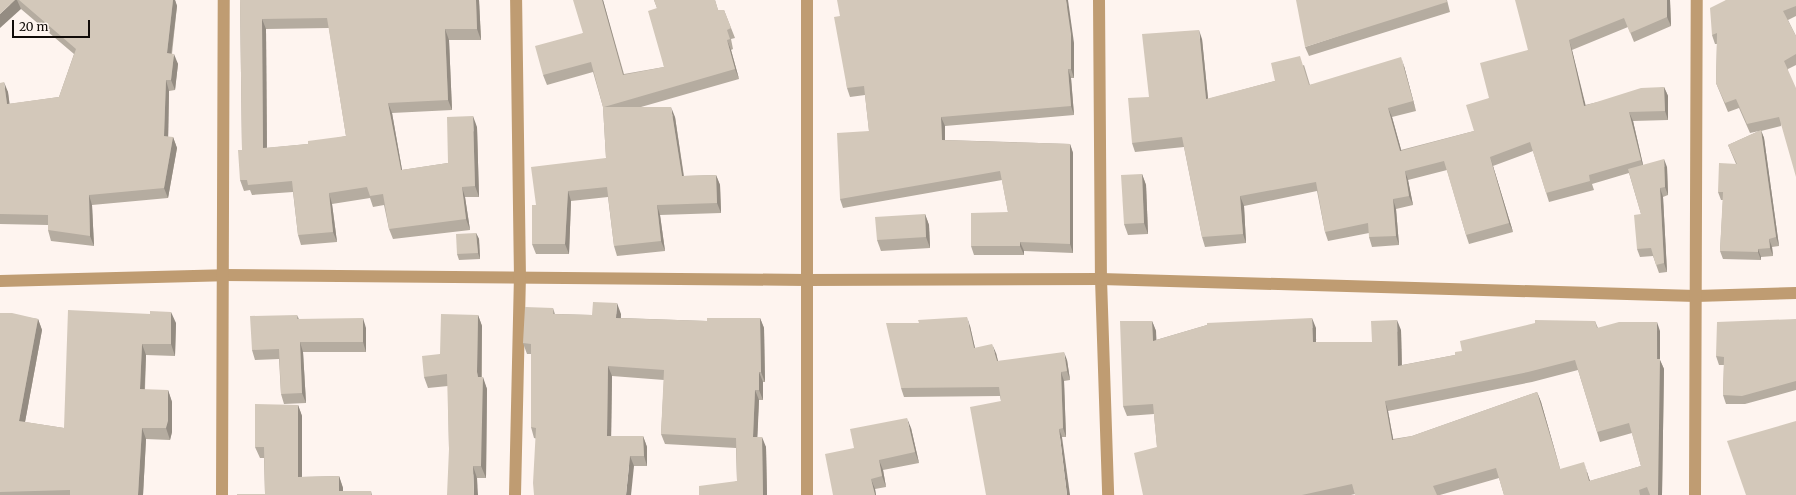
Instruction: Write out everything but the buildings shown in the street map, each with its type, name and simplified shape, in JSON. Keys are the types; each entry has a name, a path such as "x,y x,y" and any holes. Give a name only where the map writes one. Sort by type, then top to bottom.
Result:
{"street":[{"path":"222,495 224,0"},
{"path":"515,495 520,279 516,0"},
{"path":"807,0 807,495"},
{"path":"1099,0 1102,279 1108,495"},
{"path":"1695,495 1697,0"},
{"path":"0,281 223,275 520,279 1102,279 1696,296 1796,292"}]}
